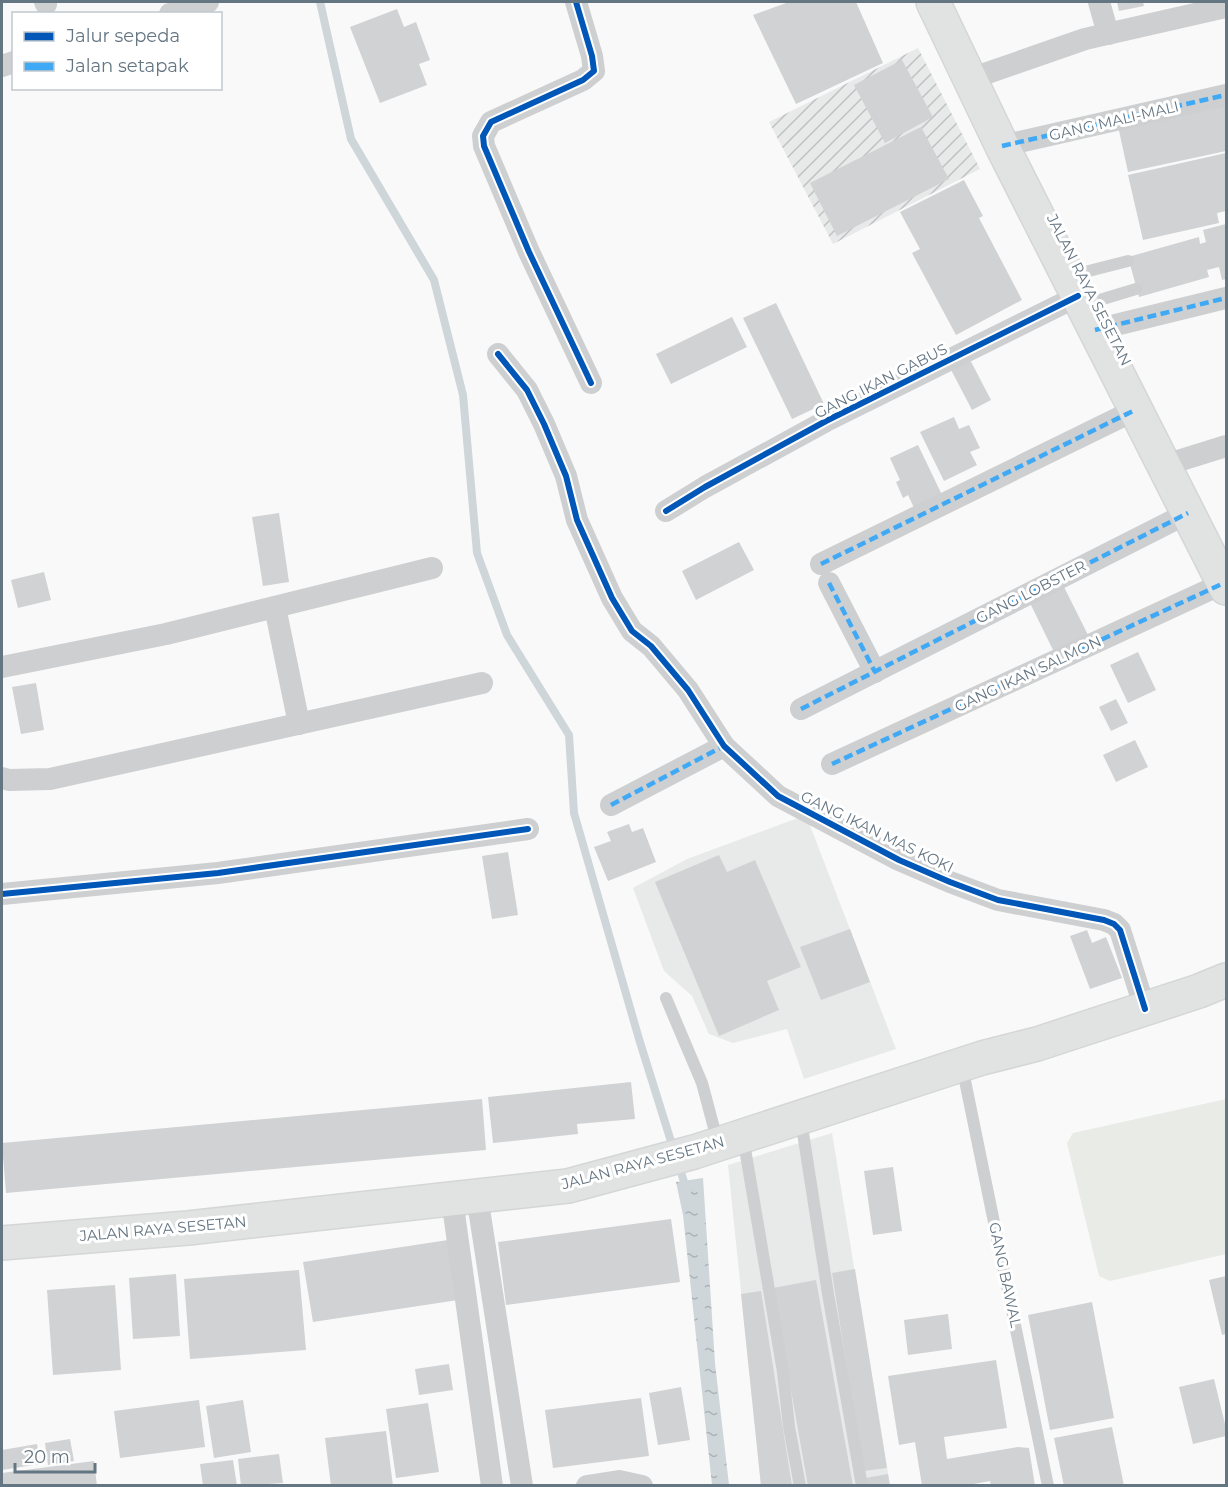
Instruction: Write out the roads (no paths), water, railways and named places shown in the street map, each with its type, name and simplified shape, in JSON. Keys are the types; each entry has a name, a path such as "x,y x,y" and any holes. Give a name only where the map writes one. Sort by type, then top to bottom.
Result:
{"main road":[{"name":"JALAN RAYA SESETAN","path":"933,2 1002,146 1225,586"},
{"name":"JALAN RAYA SESETAN","path":"2,1243 188,1228 568,1186 718,1144 962,1064 1037,1044 1227,980"}],"street":[{"path":"176,12 208,2"},
{"path":"576,2 592,56 594,71 584,80 491,122 483,136 484,146 529,252 591,383"},
{"path":"1099,2 1108,34"},
{"path":"970,79 1085,39 1227,7"},
{"name":"GANG MALI-MALI","path":"1002,146 1227,95"},
{"name":"GANG IKAN GABUS","path":"666,511 705,487 826,422 1081,302 1227,298"},
{"name":"GANG IKAN MAS KOKI","path":"498,354 527,390 544,424 566,476 577,520 612,598 632,631 651,646 688,690 724,746 778,796 899,860 998,900 1104,920 1114,924 1120,930 1145,1009"},
{"path":"875,672 825,574 1136,410"},
{"path":"1165,465 1227,446"},
{"name":"GANG LOBSTER","path":"801,709 1188,513"},
{"path":"2,668 166,634 432,568"},
{"name":"GANG IKAN SALMON","path":"832,764 1225,586"},
{"path":"275,607 299,724"},
{"path":"2,777 9,780 50,779 482,683"},
{"path":"611,805 724,746"},
{"path":"2,894 218,873 528,829"},
{"path":"465,1197 492,1485"},
{"path":"465,1197 522,1485"},
{"path":"587,1485 619,1480 642,1485"}],"lane":[{"path":"1081,302 1128,261"},
{"path":"1081,302 1136,289"},
{"path":"666,998 702,1083 783,1372 789,1427 800,1485"},
{"name":"GANG BAWAL","path":"962,1064 1048,1485"},
{"path":"801,1117 828,1294 862,1485"}],"water":[{"path":"703,1178 715,1363 729,1485 712,1485 683,1215 676,1182"}],"waterway":[{"path":"320,2 351,139 434,280 463,395 477,553 507,635 569,735 574,813 674,1151"},
{"path":"678,1163 687,1191"}]}
